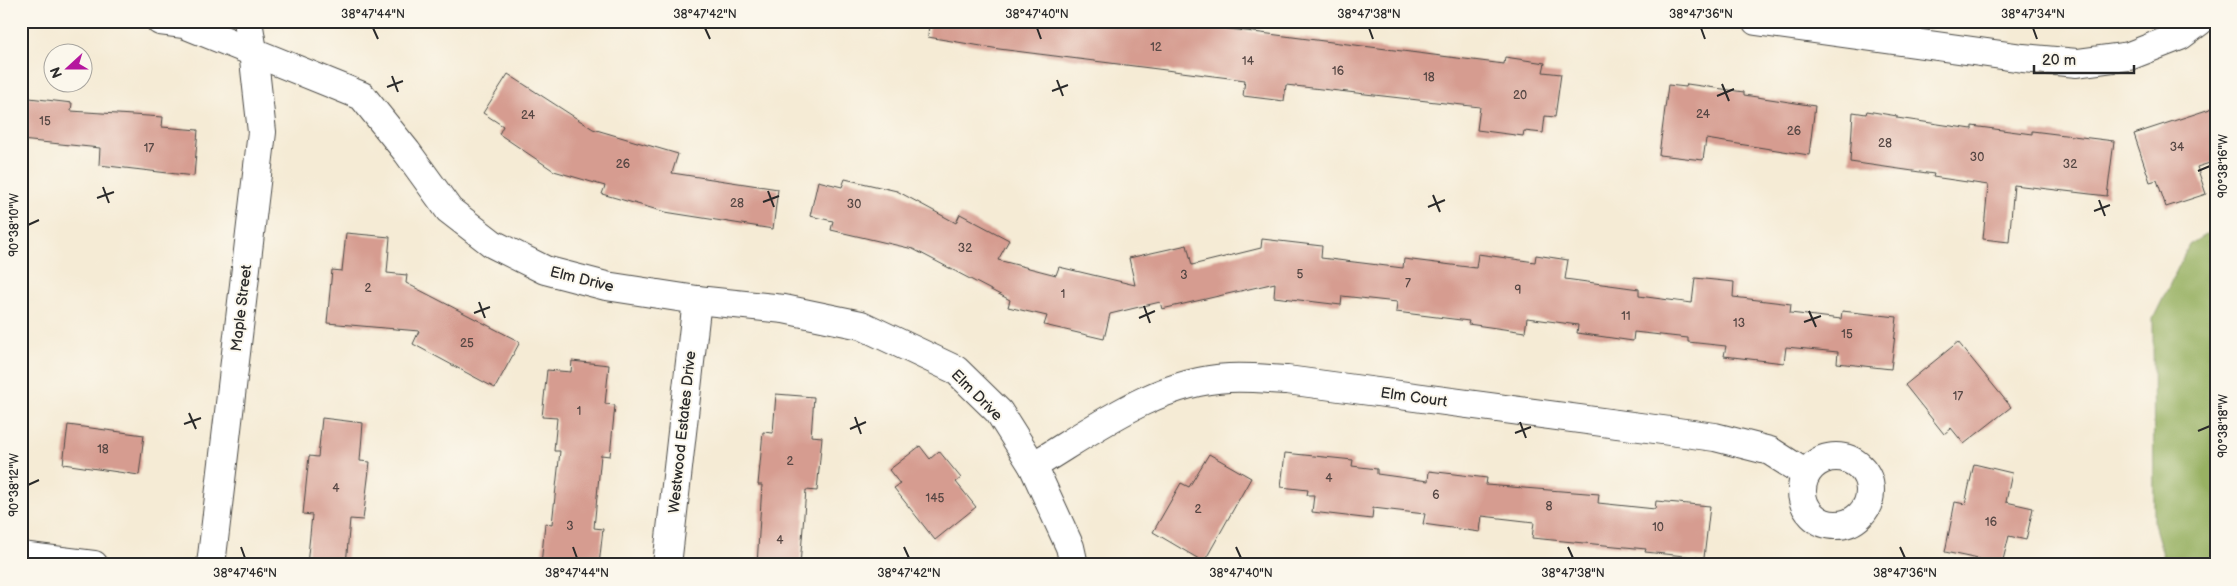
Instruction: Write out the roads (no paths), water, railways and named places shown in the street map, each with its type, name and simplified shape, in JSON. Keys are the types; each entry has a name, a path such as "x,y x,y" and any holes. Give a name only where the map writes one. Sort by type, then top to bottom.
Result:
{"street":[{"name":"Elm Drive","path":"160,21 184,24 362,96 407,152 449,210 492,244 545,270 598,284 697,300 784,309 861,325 956,370 999,412 1033,466 1070,547 1074,565"},
{"name":"Maple Street","path":"211,565 262,132 254,51 248,21"},
{"path":"1756,21 1816,25 2023,58 2077,63 2129,56 2180,36 2200,21"},
{"name":"Westwood Estates Drive","path":"667,565 697,300"},
{"name":"Elm Court","path":"1033,466 1128,409 1182,387 1228,378 1286,380 1715,437 1770,451 1806,474"},
{"path":"21,556 94,565"}]}
